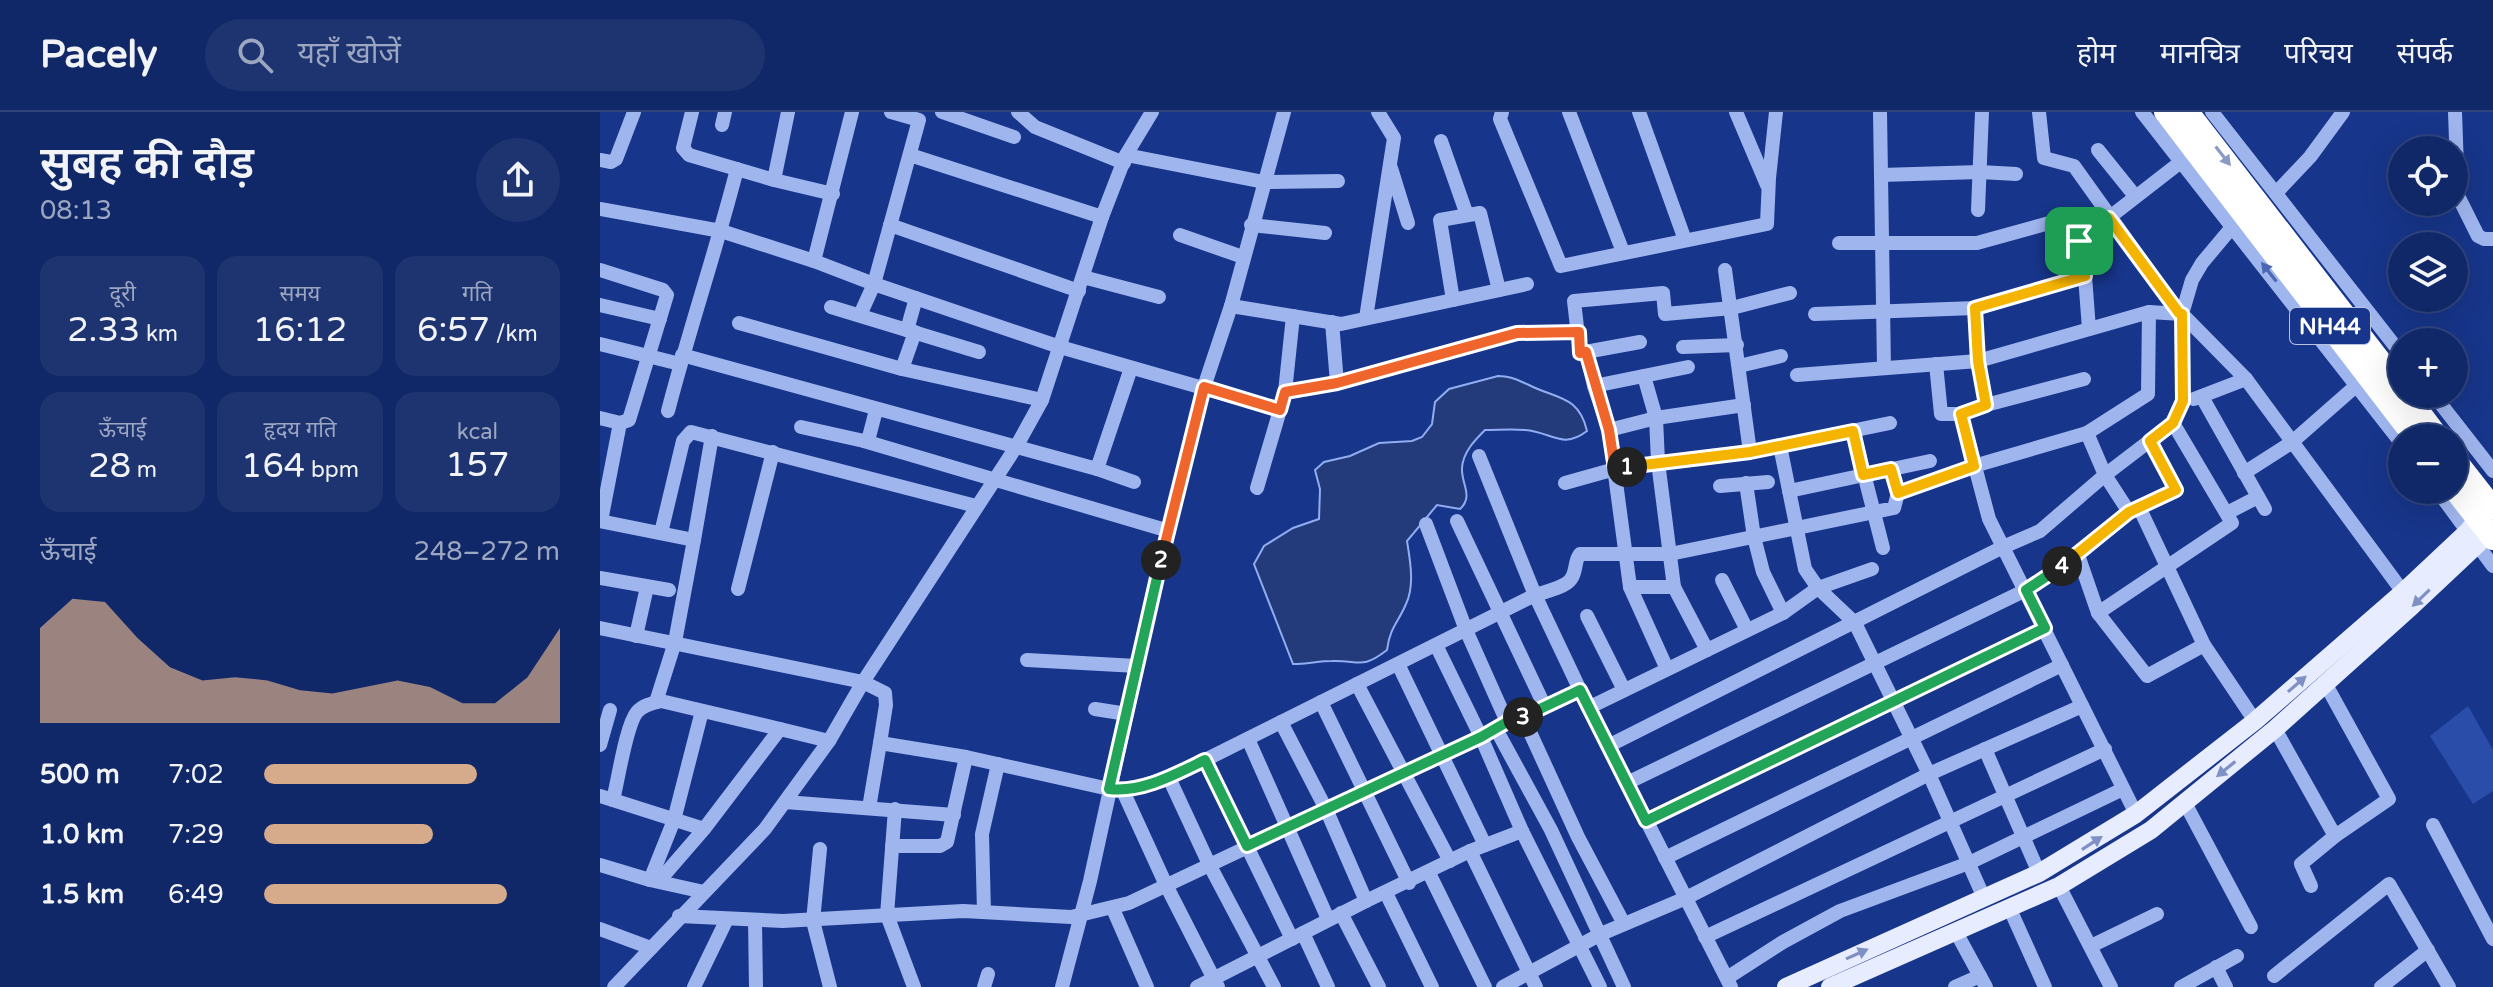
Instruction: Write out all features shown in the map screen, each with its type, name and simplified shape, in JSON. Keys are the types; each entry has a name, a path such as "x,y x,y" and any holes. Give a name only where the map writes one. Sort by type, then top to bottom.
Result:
{"highway":[{"name":"NH44","path":"2165,112 2253,208 2388,373"},
{"name":"NH44","path":"2188,112 2405,424"},
{"name":"NH44","path":"2416,408 2428,424"},
{"path":"2468,476 2493,508"},
{"path":"2462,504 2480,538"}],"main road":[{"path":"1786,987 2039,873 2136,814 2255,721 2403,592 2480,538 2493,501"},
{"path":"1830,987 2059,886 2151,830 2275,729 2493,526"}],"street":[{"path":"600,160 611,162 616,159 634,112"},
{"path":"692,112 683,148 685,153 833,194"},
{"path":"774,180 788,112"},
{"path":"814,261 852,112"},
{"path":"860,315 874,284 920,116 891,112"},
{"path":"942,112 1014,137"},
{"path":"1018,112 1035,127 1125,159 1264,182 1338,181"},
{"path":"614,987 765,829 829,741 863,682 1016,447 1042,400 1102,217 1125,159 1152,112"},
{"path":"1062,987 1116,790 1137,666 1204,387 1231,306 1284,112"},
{"path":"1366,318 1394,138 1378,112"},
{"path":"1502,112 1500,119 1561,266 1767,224 1776,112"},
{"path":"1569,112 1623,252"},
{"path":"1639,112 1685,240"},
{"path":"1736,112 1768,187"},
{"path":"1880,112 1884,368"},
{"path":"1978,210 1982,112"},
{"path":"2039,112 2044,158 2074,166 2181,314 2246,379 2403,592"},
{"path":"2142,112 2182,161 2253,208 2388,341"},
{"path":"2212,112 2253,208 2357,385 2388,426"},
{"path":"1608,746 2040,531 2105,475 2173,423 2183,401 2181,314 2197,272 2253,208 2310,157 2343,112"},
{"path":"2455,112 2458,196 2478,236 2493,239"},
{"path":"1441,141 1467,215"},
{"path":"2098,150 2135,196"},
{"path":"910,155 1102,217"},
{"path":"2079,241 2182,161"},
{"path":"1390,164 1408,223"},
{"path":"668,411 737,169"},
{"path":"1881,175 2016,174"},
{"path":"600,209 721,231 1060,347 1280,410"},
{"path":"1453,300 1440,220 1480,213 1499,290"},
{"path":"1839,243 1977,243 2064,219 2079,241 2089,329"},
{"path":"890,225 1081,284 1159,297"},
{"path":"1251,225 1325,233"},
{"path":"1180,235 1243,257"},
{"path":"600,270 663,290 667,300 629,420 620,423 600,418"},
{"path":"1725,270 1750,452"},
{"path":"1815,314 1975,308 2085,276"},
{"path":"1231,306 1341,324 1527,284"},
{"path":"1640,342 1580,353 1574,301 1663,293 1665,314 1732,308 1790,293"},
{"path":"902,369 916,298"},
{"path":"600,305 660,319"},
{"path":"831,307 979,352"},
{"path":"1975,308 1978,361 1986,405"},
{"path":"1797,375 1978,361 2149,312 2181,314"},
{"path":"1898,493 1974,466 2087,433 2148,394 2149,312"},
{"path":"1257,488 1285,392 1293,316"},
{"path":"1332,322 1337,383"},
{"path":"739,323 902,369 1042,400"},
{"path":"1285,392 1337,383 1517,333 1579,332"},
{"path":"600,344 681,360 876,410 1097,469 1134,482"},
{"path":"1683,347 1737,345"},
{"path":"1586,352 1609,430 1630,587 1667,669"},
{"path":"1739,366 1781,356"},
{"path":"1936,364 1941,414 1961,414 2084,379"},
{"path":"1594,386 1688,367"},
{"path":"1097,469 1131,368"},
{"path":"1644,376 1656,418 1658,462 1674,587 1707,650"},
{"path":"2183,401 2202,397 2246,379"},
{"path":"2244,473 2291,443 2357,385"},
{"path":"2202,397 2261,503 2227,513"},
{"path":"1609,430 1656,418 1744,405"},
{"path":"2444,408 2493,471"},
{"path":"864,441 869,437 876,410"},
{"path":"1961,414 1982,498 2003,547 2136,814"},
{"path":"620,423 600,521 694,540"},
{"path":"1565,483 1615,469 1750,452 1890,423"},
{"path":"2098,613 2232,523 2173,423"},
{"path":"801,427 857,442 864,441 1169,531"},
{"path":"1853,431 1883,548"},
{"path":"661,533 683,441 691,432 976,506"},
{"path":"2087,433 2105,475 2134,510 2168,566 2204,645 2255,721"},
{"path":"656,702 675,642 712,436"},
{"path":"1627,783 2026,590 2078,555 2134,510 2176,490 2150,441"},
{"path":"1780,446 1805,569 1818,588 1855,623 1929,774 1984,898"},
{"path":"738,589 773,452"},
{"path":"1479,456 1535,595 1588,708 1729,983 1783,942 1840,911 1969,863 2123,789"},
{"path":"1789,491 1930,461"},
{"path":"880,743 966,757 1116,790 1169,778 1570,580 1580,554 1670,554 1894,508 1898,493 1891,469"},
{"path":"1720,486 1768,482"},
{"path":"1746,483 1763,572 1783,613"},
{"path":"2450,504 2480,538 2493,566"},
{"path":"1457,521 1545,707"},
{"path":"1426,524 1502,725 1624,987"},
{"path":"2078,555 2098,613 2147,676 2204,645"},
{"path":"1588,708 1783,613 1818,588 1872,569"},
{"path":"600,578 669,590"},
{"path":"1722,580 1747,630"},
{"path":"636,636 647,587"},
{"path":"1630,587 1674,587"},
{"path":"1587,616 1624,690"},
{"path":"600,628 863,682 885,693 886,705 869,808"},
{"path":"1646,821 2045,628"},
{"path":"1436,645 1522,831 1600,987"},
{"path":"1027,660 1137,666"},
{"path":"1398,664 1485,845"},
{"path":"1665,858 2062,665"},
{"path":"2311,886 2301,864 2389,799 2325,683"},
{"path":"1357,684 1450,861"},
{"path":"679,916 755,921 984,912 1081,917 1113,909 1580,690"},
{"path":"704,829 607,798 634,716 645,706 656,702 829,741"},
{"path":"1321,702 1409,883"},
{"path":"1503,987 1532,980 1579,945 1601,934 1686,898 1929,774 2082,706"},
{"path":"600,745 605,709 634,716"},
{"path":"1095,709 1127,714"},
{"path":"654,881 674,820 702,711"},
{"path":"1523,717 1578,837 1624,924"},
{"path":"1281,722 1326,809 1366,901"},
{"path":"654,881 704,829 780,729"},
{"path":"2275,729 2335,836"},
{"path":"1248,739 1288,827 1334,916 1379,987"},
{"path":"1985,749 2039,873"},
{"path":"1705,937 2105,749"},
{"path":"892,846 940,846 947,842 966,757"},
{"path":"1205,760 1247,846 1328,987"},
{"path":"984,912 982,834 998,764"},
{"path":"1169,778 1209,864 1274,987"},
{"path":"1116,790 1216,983"},
{"path":"785,802 954,815"},
{"path":"2185,803 2251,927"},
{"path":"895,809 887,915 914,987"},
{"path":"2433,825 2493,939"},
{"path":"1197,987 1216,983 1257,955 1334,916 1409,883 1470,851 1522,831"},
{"path":"820,849 813,921 830,987"},
{"path":"1470,851 1532,980"},
{"path":"600,865 704,892"},
{"path":"1429,873 1485,987"},
{"path":"2274,976 2389,884 2449,987"},
{"path":"2059,886 2111,987"},
{"path":"1386,893 1432,987"},
{"path":"2009,907 2045,987"},
{"path":"1113,909 1147,987"},
{"path":"2091,946 2157,914"},
{"path":"694,987 727,919"},
{"path":"755,921 756,987"},
{"path":"600,929 651,948"},
{"path":"1955,987 1983,982 1956,932"},
{"path":"2384,986 2428,950"},
{"path":"2181,987 2237,956"},
{"path":"2216,967 2226,987"}],"shaded area":[{"path":"1498,376 1514,379 1572,404 1587,431 1564,440 1534,431 1485,430 1470,447 1463,462 1462,474 1467,495 1464,504 1460,509 1437,505 1407,541 1410,589 1387,650 1360,663 1327,661 1293,664 1254,564 1264,546 1293,528 1319,519 1320,489 1315,470 1324,462 1350,456 1379,443 1412,441 1422,437 1432,424 1435,402 1449,389"},
{"path":"2468,706 2493,750 2493,791 2473,804 2430,736"}],"route":[{"path":"2109,218 2182,314 2183,401 2173,423 2150,441 2176,490 2129,512 2078,555 2026,590 2045,628 1646,821 1580,690 1247,846 1205,760 1169,778 1123,791 1109,789 1204,387 1280,410 1285,392 1337,383 1517,333 1579,332 1580,353 1586,352 1609,430 1615,469 1750,452 1853,431 1863,475 1891,469 1898,493 1974,466 1961,414 1986,405 1978,361 1975,308 2085,276 2079,241 2109,218"}]}
